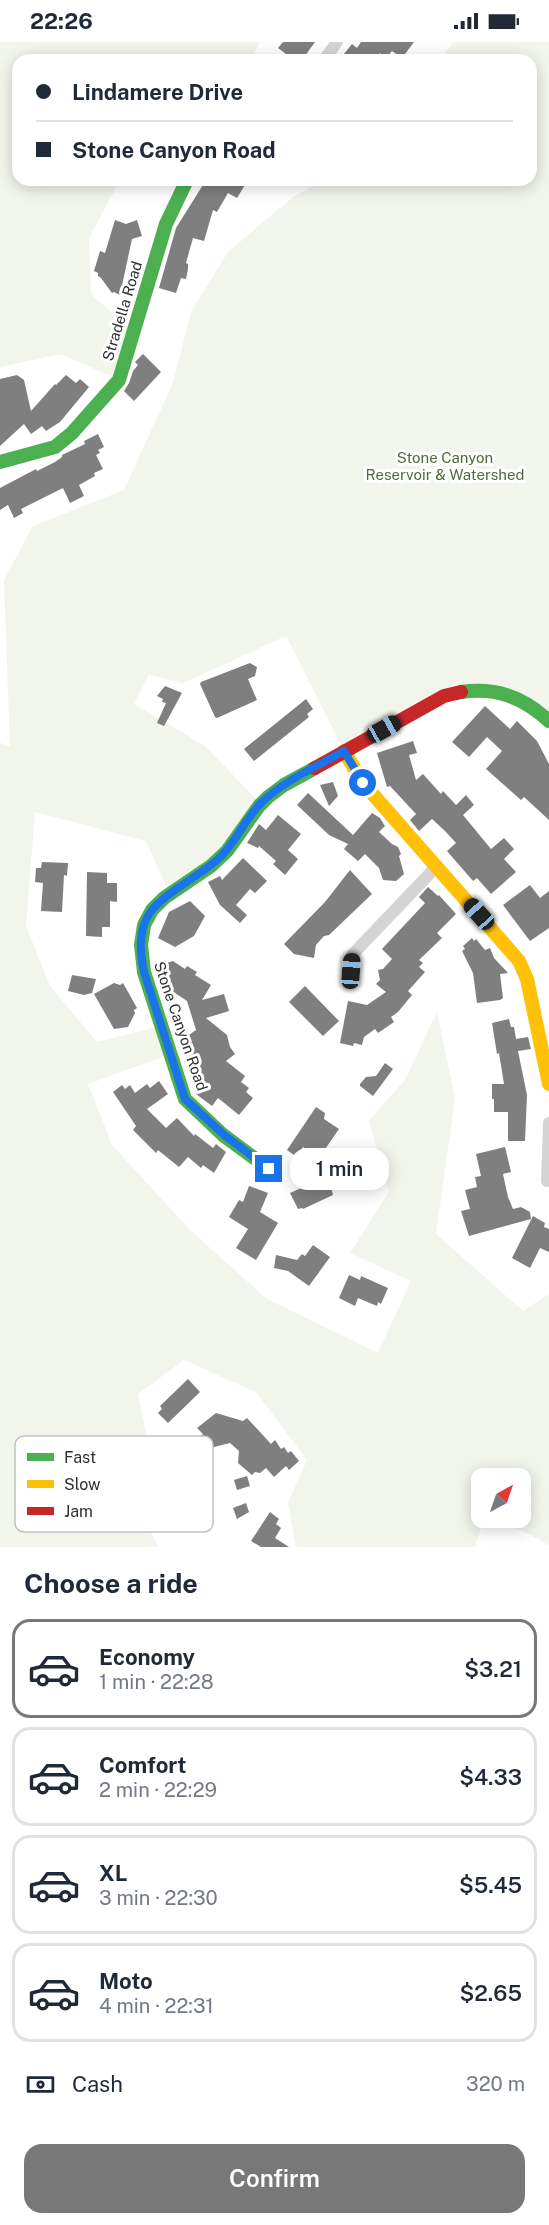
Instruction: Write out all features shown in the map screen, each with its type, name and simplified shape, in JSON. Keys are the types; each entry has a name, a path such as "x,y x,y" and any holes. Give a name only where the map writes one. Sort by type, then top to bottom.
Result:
{"street":[{"name":"Stradella Road","path":"0,462 55,447 72,433 118,380 166,224 184,186"},
{"name":"Stone Canyon Road","path":"269,1169 223,1134 185,1099 140,954 142,930 150,913 162,900 204,871 227,851 261,804 284,785 444,696 461,690 481,689 504,692 523,699 549,721"},
{"path":"344,751 363,783 519,961 527,979 549,1084"},
{"path":"351,971 352,955 437,866"},
{"path":"547,1181 549,1123"}],"green space":[{"path":"0,42 260,42 254,54 12,54 12,186 117,186 89,238 91,294 133,332 119,380 61,354 0,367"},
{"name":"Stone Canyon Reservoir & Watershed","path":"453,42 549,42 549,721 523,699 461,690 344,751 286,636 183,683 149,675 134,704 205,746 261,804 227,851 170,895 146,841 35,812 26,926 50,986 97,1042 161,1026 171,1054 88,1084 112,1145 190,1230 267,1299 378,1353 411,1281 350,1253 389,1192 369,1121 405,1080 437,1012 455,1098 436,1234 523,1311 549,1294 549,1545 517,1528 531,1528 531,1468 471,1468 471,1528 481,1528 475,1547 296,1547 288,1503 307,1460 256,1392 184,1360 138,1394 147,1436 15,1436 15,1532 152,1532 158,1547 0,1547 0,743 10,746 4,580 33,526 124,490 173,383 191,312 228,252 293,197 313,186 537,186 537,54 444,54"}],"building":[{"path":"283,42 315,42 306,54 286,54 278,48"},
{"path":"361,42 414,42 405,54 396,54 392,51 389,54 344,54 352,44 357,48"},
{"path":"202,186 244,186 237,198 228,193 217,212 213,210 204,241 193,238 186,263 188,269 186,279 181,278 176,293 159,288 176,228"},
{"path":"115,220 126,224 137,220 142,236 132,239 120,295 112,293 98,273 94,271 100,251 105,253"},
{"path":"143,354 161,372 134,401 124,391 138,365 135,362"},
{"path":"17,375 24,380 31,411 66,375 76,383 80,379 89,387 60,422 46,431 42,426 31,434 24,424 0,446 0,379"},
{"path":"98,434 104,447 98,450 100,453 96,455 103,469 79,485 84,496 70,503 63,488 21,509 23,513 14,518 8,505 0,510 0,488 55,462 62,455 85,444 84,441"},
{"path":"250,663 257,667 255,676 248,679 257,700 215,717 201,682"},
{"path":"165,686 182,693 164,726 157,723 166,703 157,696"},
{"path":"306,699 313,709 307,714 309,717 254,761 244,749"},
{"path":"485,706 510,729 517,721 537,741 549,764 549,820 524,797 521,800 486,769 502,751 487,737 469,757 452,742"},
{"path":"413,741 417,753 409,755 416,780 423,774 441,794 443,791 456,805 466,795 474,805 463,815 491,849 504,838 514,849 504,859 516,872 491,894 477,878 473,881 447,851 456,843 445,831 432,819 419,831 410,820 416,814 390,786 387,787 377,753"},
{"path":"333,782 338,796 329,806 320,785"},
{"path":"308,793 353,835 372,813 380,818 385,826 379,832 398,847 404,874 396,881 383,880 379,868 365,854 358,861 344,849 348,844 329,835 297,805"},
{"path":"278,815 301,834 288,850 298,859 285,875 273,864 276,861 259,846 258,848 247,843 259,824 266,830"},
{"path":"243,858 267,881 255,893 250,889 236,905 247,915 240,923 220,905 208,882 220,876 222,880"},
{"path":"42,862 68,863 67,876 64,875 62,912 41,911 43,883 35,882 36,868 41,868"},
{"path":"350,870 372,894 329,935 324,936 316,945 314,958 294,954 284,944 325,902"},
{"path":"87,872 107,873 107,883 117,883 117,902 110,901 110,927 102,927 102,937 86,936"},
{"path":"530,885 540,898 549,891 549,928 530,941 503,905"},
{"path":"428,887 439,895 456,914 437,933 442,938 419,960 423,963 419,967 425,972 408,991 412,995 391,1017 394,1022 378,1033 375,1029 364,1037 362,1045 354,1043 353,1046 340,1043 348,1001 367,1005 386,992 376,984 380,980 378,970 383,969 392,959 382,949 425,903 419,897"},
{"path":"190,901 205,916 194,936 175,947 158,938 169,912"},
{"path":"472,938 474,941 476,939 485,950 490,948 494,958 508,973 500,974 503,998 500,1000 477,1003 473,973 462,951 465,949 463,946"},
{"path":"173,961 185,969 187,966 197,972 195,975 211,985 202,1000 224,994 229,1011 206,1018 227,1035 230,1047 235,1054 226,1061 245,1076 241,1082 249,1088 246,1092 253,1098 239,1115 218,1098 212,1106 196,1094 204,1085 188,1062 191,1060 182,1047 187,1044 183,1039 196,1030 187,1001 166,987 162,988 156,966"},
{"path":"72,975 96,979 92,993 84,995 68,991"},
{"path":"114,983 120,985 123,983 137,1008 134,1010 135,1013 128,1027 114,1029 94,994"},
{"path":"305,986 339,1021 323,1036 289,1002"},
{"path":"509,1019 511,1027 514,1027 516,1039 528,1037 531,1049 518,1051 527,1095 525,1141 508,1141 508,1112 494,1112 494,1099 492,1099 492,1084 504,1084 492,1023"},
{"path":"385,1063 393,1069 373,1096 360,1084 366,1077 376,1076"},
{"path":"159,1081 168,1094 147,1109 166,1128 177,1118 194,1136 195,1134 213,1148 216,1144 226,1152 214,1173 203,1165 201,1168 188,1157 179,1167 158,1150 156,1153 133,1130 136,1126 113,1092 122,1085 125,1089 130,1085 135,1093 147,1084 150,1088"},
{"path":"316,1107 325,1113 324,1119 339,1129 319,1158 303,1147 297,1157 287,1150"},
{"path":"505,1147 511,1172 503,1174 508,1197 513,1209 521,1207 530,1212 531,1219 469,1236 461,1211 470,1209 465,1190 477,1187 475,1177 481,1176 476,1154"},
{"path":"335,1173 339,1183 331,1187 333,1195 303,1209 298,1209 290,1193"},
{"path":"249,1186 268,1193 260,1212 278,1223 256,1260 236,1248 248,1229 229,1217 239,1200 243,1202"},
{"path":"533,1216 545,1223 544,1227 549,1229 549,1252 540,1248 530,1268 512,1258"},
{"path":"313,1245 330,1257 309,1286 288,1271 274,1268 276,1255 297,1260 302,1254 305,1256"},
{"path":"349,1275 360,1280 361,1276 388,1288 381,1304 378,1302 377,1306 358,1298 355,1306 339,1298"},
{"path":"188,1379 200,1392 168,1423 158,1413 162,1409 160,1406"},
{"path":"216,1413 243,1421 247,1418 271,1444 275,1440 281,1449 284,1447 288,1453 291,1451 299,1461 289,1470 286,1466 274,1477 266,1468 252,1475 238,1463 239,1451 230,1443 213,1448 213,1436 201,1436 203,1434 197,1428"},
{"path":"247,1476 250,1486 237,1490 234,1480"},
{"path":"246,1503 249,1512 237,1519 233,1508"},
{"path":"270,1512 279,1519 276,1524 281,1528 275,1538 289,1547 261,1547 251,1541"}],"traffic: fast":[{"path":"0,462 55,447 72,433 119,380 166,224 184,186"},
{"path":"461,692 486,691 508,696 529,706 549,721"},
{"path":"269,1169 223,1135 185,1099 144,972 141,945 144,925 152,910 164,898 211,866 227,851 268,797 284,785 315,768"}],"traffic: slow":[{"path":"344,751 363,783 519,961 527,979 549,1084"}],"traffic: jam":[{"path":"315,768 444,696 461,692"}],"route":[{"path":"269,1169 223,1134 185,1099 144,972 140,954 142,930 150,913 162,900 204,871 227,851 261,804 284,785 344,751 363,783"}]}
